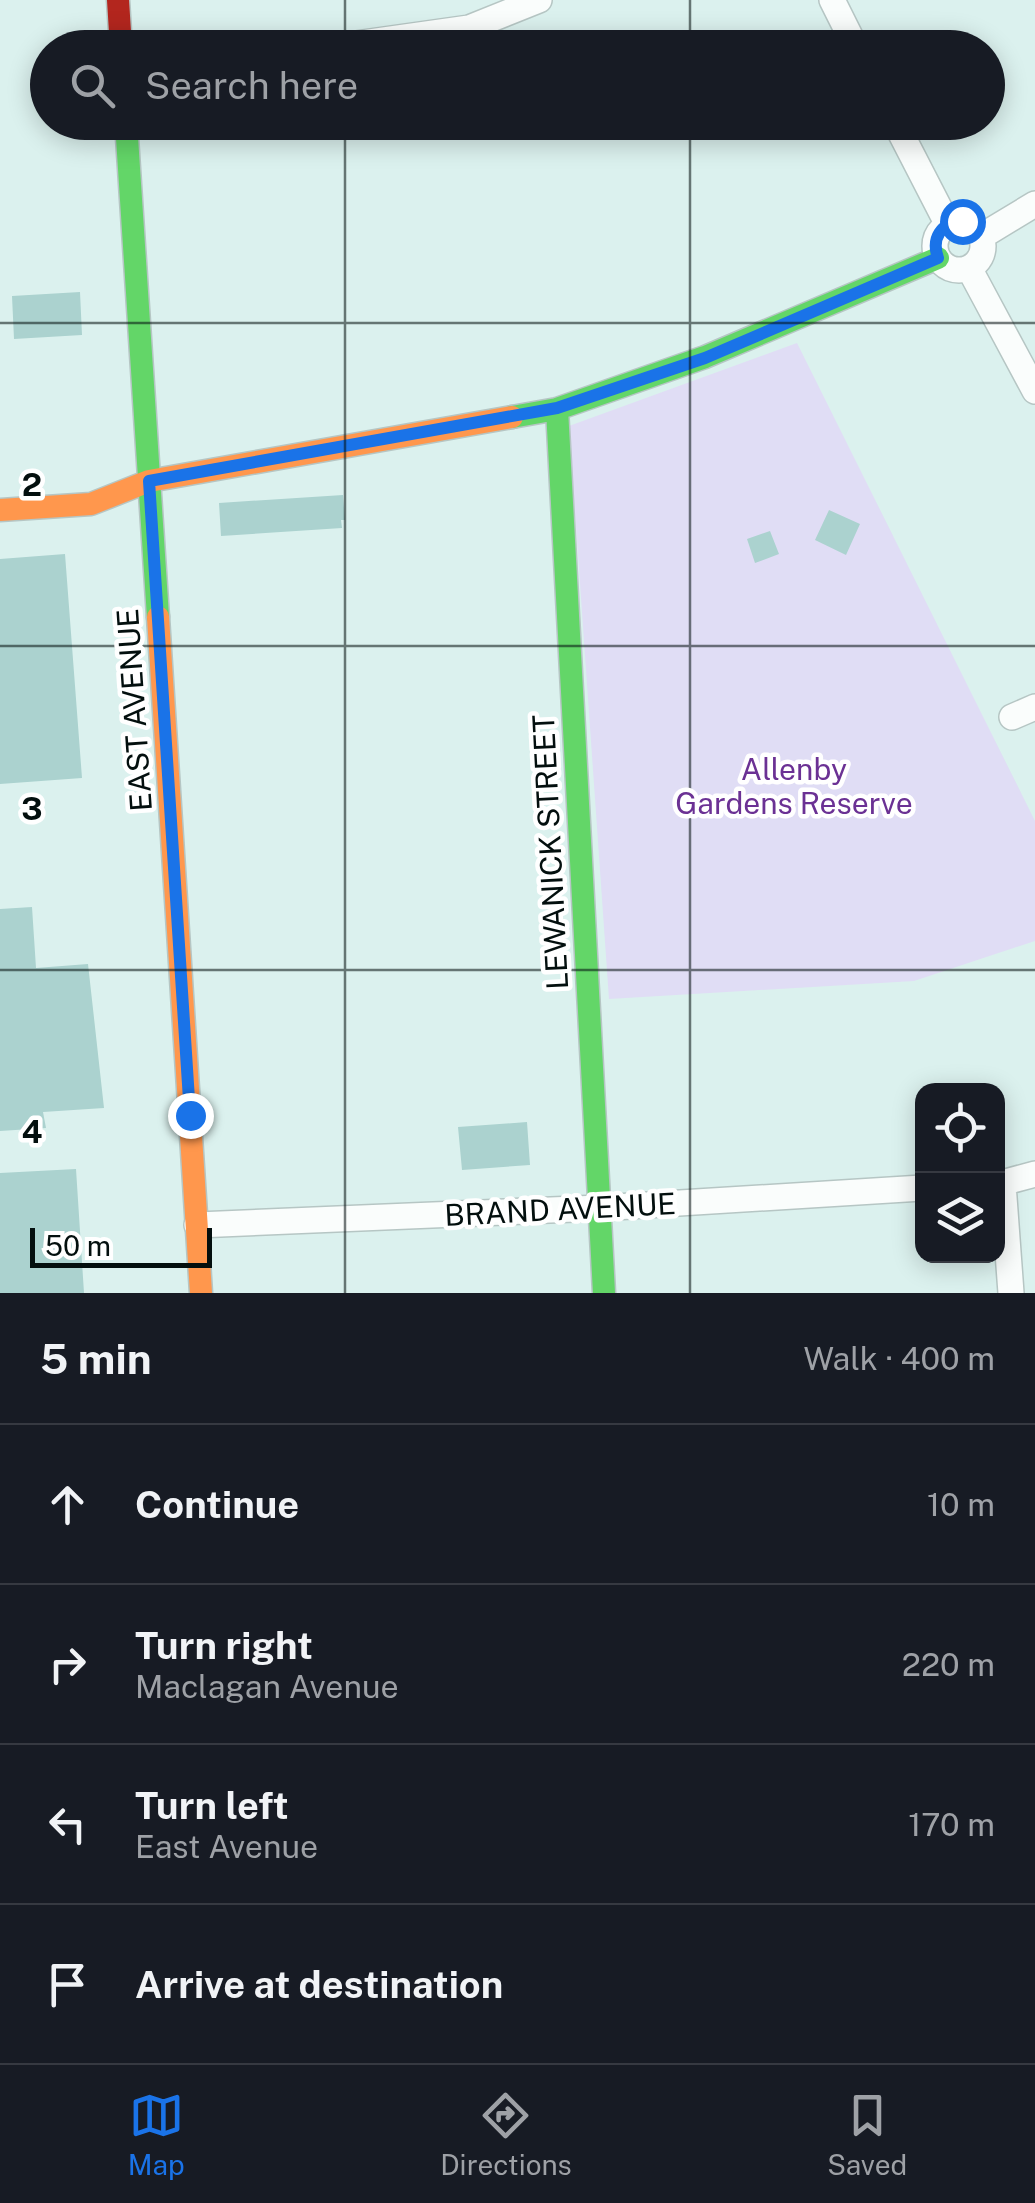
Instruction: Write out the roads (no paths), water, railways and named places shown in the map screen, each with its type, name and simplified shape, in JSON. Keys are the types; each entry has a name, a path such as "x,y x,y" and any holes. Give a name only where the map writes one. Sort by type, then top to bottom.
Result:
{"street":[{"path":"118,0 120,30"},
{"path":"455,30 539,0"},
{"path":"832,0 847,30"},
{"name":"EAST AVENUE","path":"127,140 202,1293"},
{"path":"904,140 948,224"},
{"path":"982,236 1035,204"},
{"path":"970,223 982,236 983,252 969,268 953,269 938,258 935,241 948,224 970,223"},
{"path":"0,510 91,504 149,481 557,408 705,358 938,258"},
{"path":"969,268 1035,392"},
{"name":"LEWANICK STREET","path":"557,408 604,1293"},
{"path":"1005,1183 1035,1174"},
{"name":"BRAND AVENUE","path":"197,1224 599,1208 915,1188"},
{"path":"1005,1234 1011,1293"}],"park label":[{"name":"Allenby Gardens Reserve","path":"794,786"}]}
